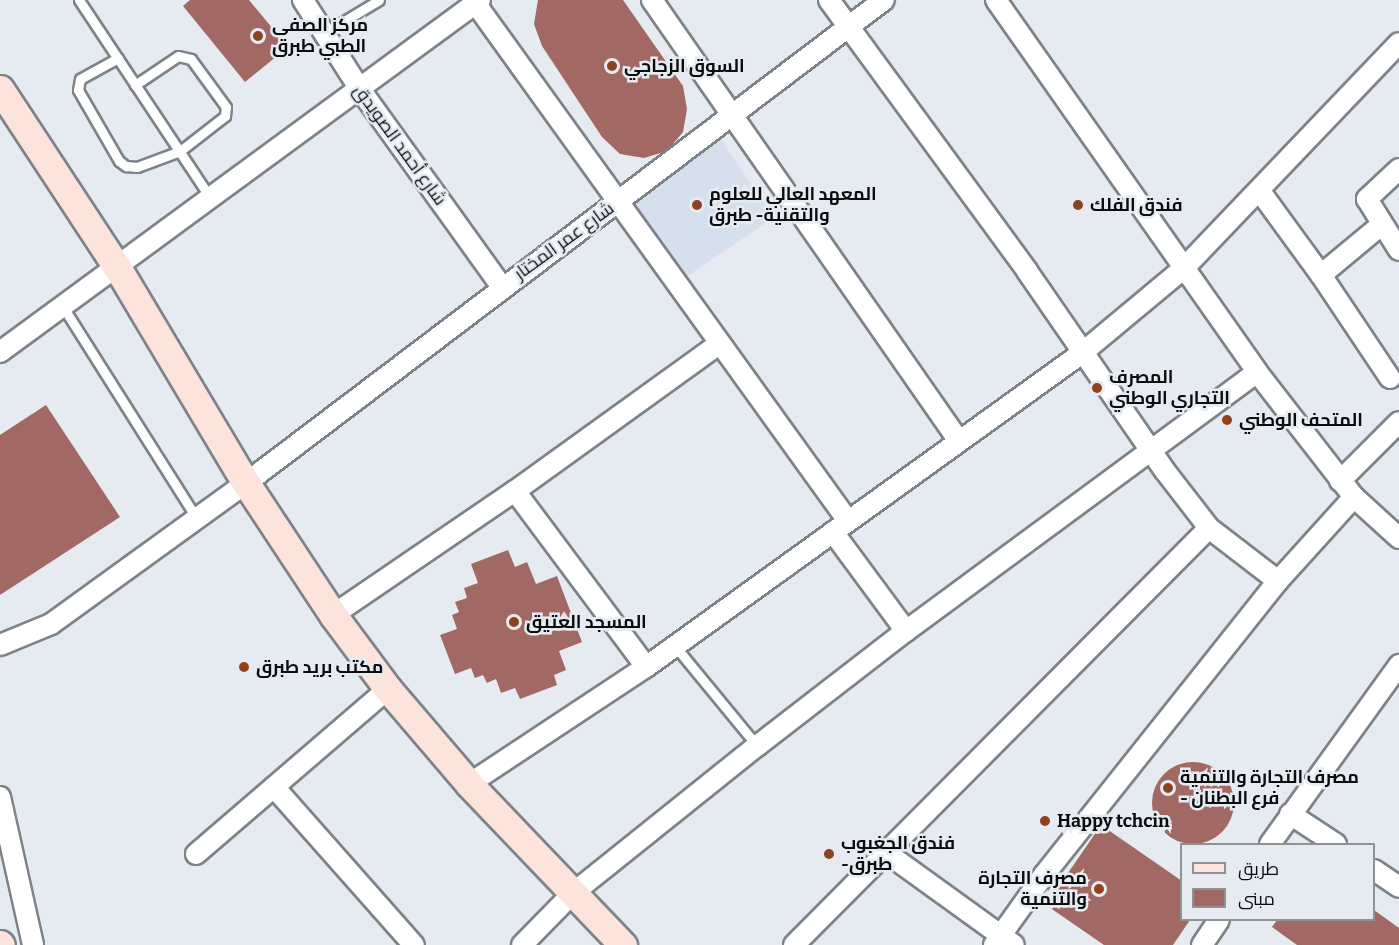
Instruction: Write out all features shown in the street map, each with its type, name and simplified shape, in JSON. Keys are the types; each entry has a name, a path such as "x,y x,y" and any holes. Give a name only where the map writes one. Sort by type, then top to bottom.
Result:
{"street":[{"name":"شارع أحمد الصويدق","path":"303,0 358,88 502,287"},
{"path":"652,0 959,441"},
{"path":"829,0 1027,271 1082,353 1209,528 1278,581"},
{"name":"شارع عمر المختار","path":"0,645 51,624 197,519 884,0"},
{"path":"996,0 1257,372 1340,481 1399,538"},
{"path":"0,352 476,1 616,202 719,344 906,631"},
{"path":"469,784 646,667 1082,353 1184,268 1399,43"},
{"path":"0,89 117,267 246,483 333,615 388,689 469,784 623,945"},
{"path":"1399,169 1367,199 1381,225 1399,250"},
{"path":"1259,190 1321,275 1390,378"},
{"path":"1321,275 1381,225"},
{"path":"333,615 515,491 719,344"},
{"path":"522,945 572,894 758,746 906,631 1257,372"},
{"path":"1340,481 1399,422"},
{"path":"515,491 646,667"},
{"path":"888,854 1003,942 1044,875 1278,581 1354,497"},
{"path":"794,945 888,854 1209,528"},
{"path":"1271,843 1399,665"},
{"path":"196,854 388,689"},
{"path":"274,787 414,945"},
{"path":"0,797 10,828 33,945"},
{"path":"1290,814 1334,843"},
{"path":"1375,871 1399,886"},
{"path":"1202,945 1218,921"}],"lane":[{"path":"79,0 210,197"},
{"path":"324,33 379,0"},
{"path":"118,57 81,79 78,85 119,161 137,167 180,151 225,116 226,107 199,65 178,56 135,85"},
{"path":"63,307 197,519"},
{"path":"675,646 758,746"}],"shaded area":[{"name":"المعهد العالي للعلوم والتقنية- طبرق","path":"714,129 774,218 681,280 621,192"}],"building":[{"path":"190,0 249,0 288,47 245,82 183,6"},
{"name":"السوق الزجاجي","path":"538,0 623,0 683,86 687,109 683,132 667,151 644,158 620,154 602,137 542,46 534,24"},
{"path":"46,405 120,517 0,595 0,435"},
{"name":"المسجد العتيق","path":"508,550 515,567 527,562 536,584 557,576 582,642 559,651 566,670 554,675 557,685 520,699 515,688 501,693 496,679 487,683 483,675 475,678 471,668 455,674 440,635 457,629 452,615 459,612 455,602 467,598 464,588 478,583 471,564"},
{"path":"1193,762 1209,765 1227,780 1233,795 1231,819 1222,832 1209,841 1185,843 1177,841 1164,832 1155,819 1152,803 1155,787 1164,774 1177,765"},
{"path":"1101,825 1180,880 1180,921 1189,921 1173,945 1104,945 1046,905"},
{"path":"1375,911 1399,928 1399,945 1297,945 1272,927 1276,921 1375,921"}],"place":[{"name":"مركز الصفى الطبي طبرق","path":"258,36"},
{"name":"السوق الزجاجي","path":"612,66"},
{"name":"المعهد العالي للعلوم والتقنية- طبرق","path":"697,205"},
{"name":"فندق الفلك","path":"1078,205"},
{"name":"المصرف التجاري الوطني","path":"1097,388"},
{"name":"المتحف الوطني","path":"1227,420"},
{"name":"المسجد العتيق","path":"514,622"},
{"name":"مكتب بريد طبرق","path":"244,667"},
{"name":"مصرف التجارة والتنمية - فرع البطنان","path":"1168,788"},
{"name":"Happy tchcin","path":"1045,821"},
{"name":"فندق الجغبوب -طبرق","path":"829,854"},
{"name":"مصرف التجارة والتنمية","path":"1099,889"}]}
